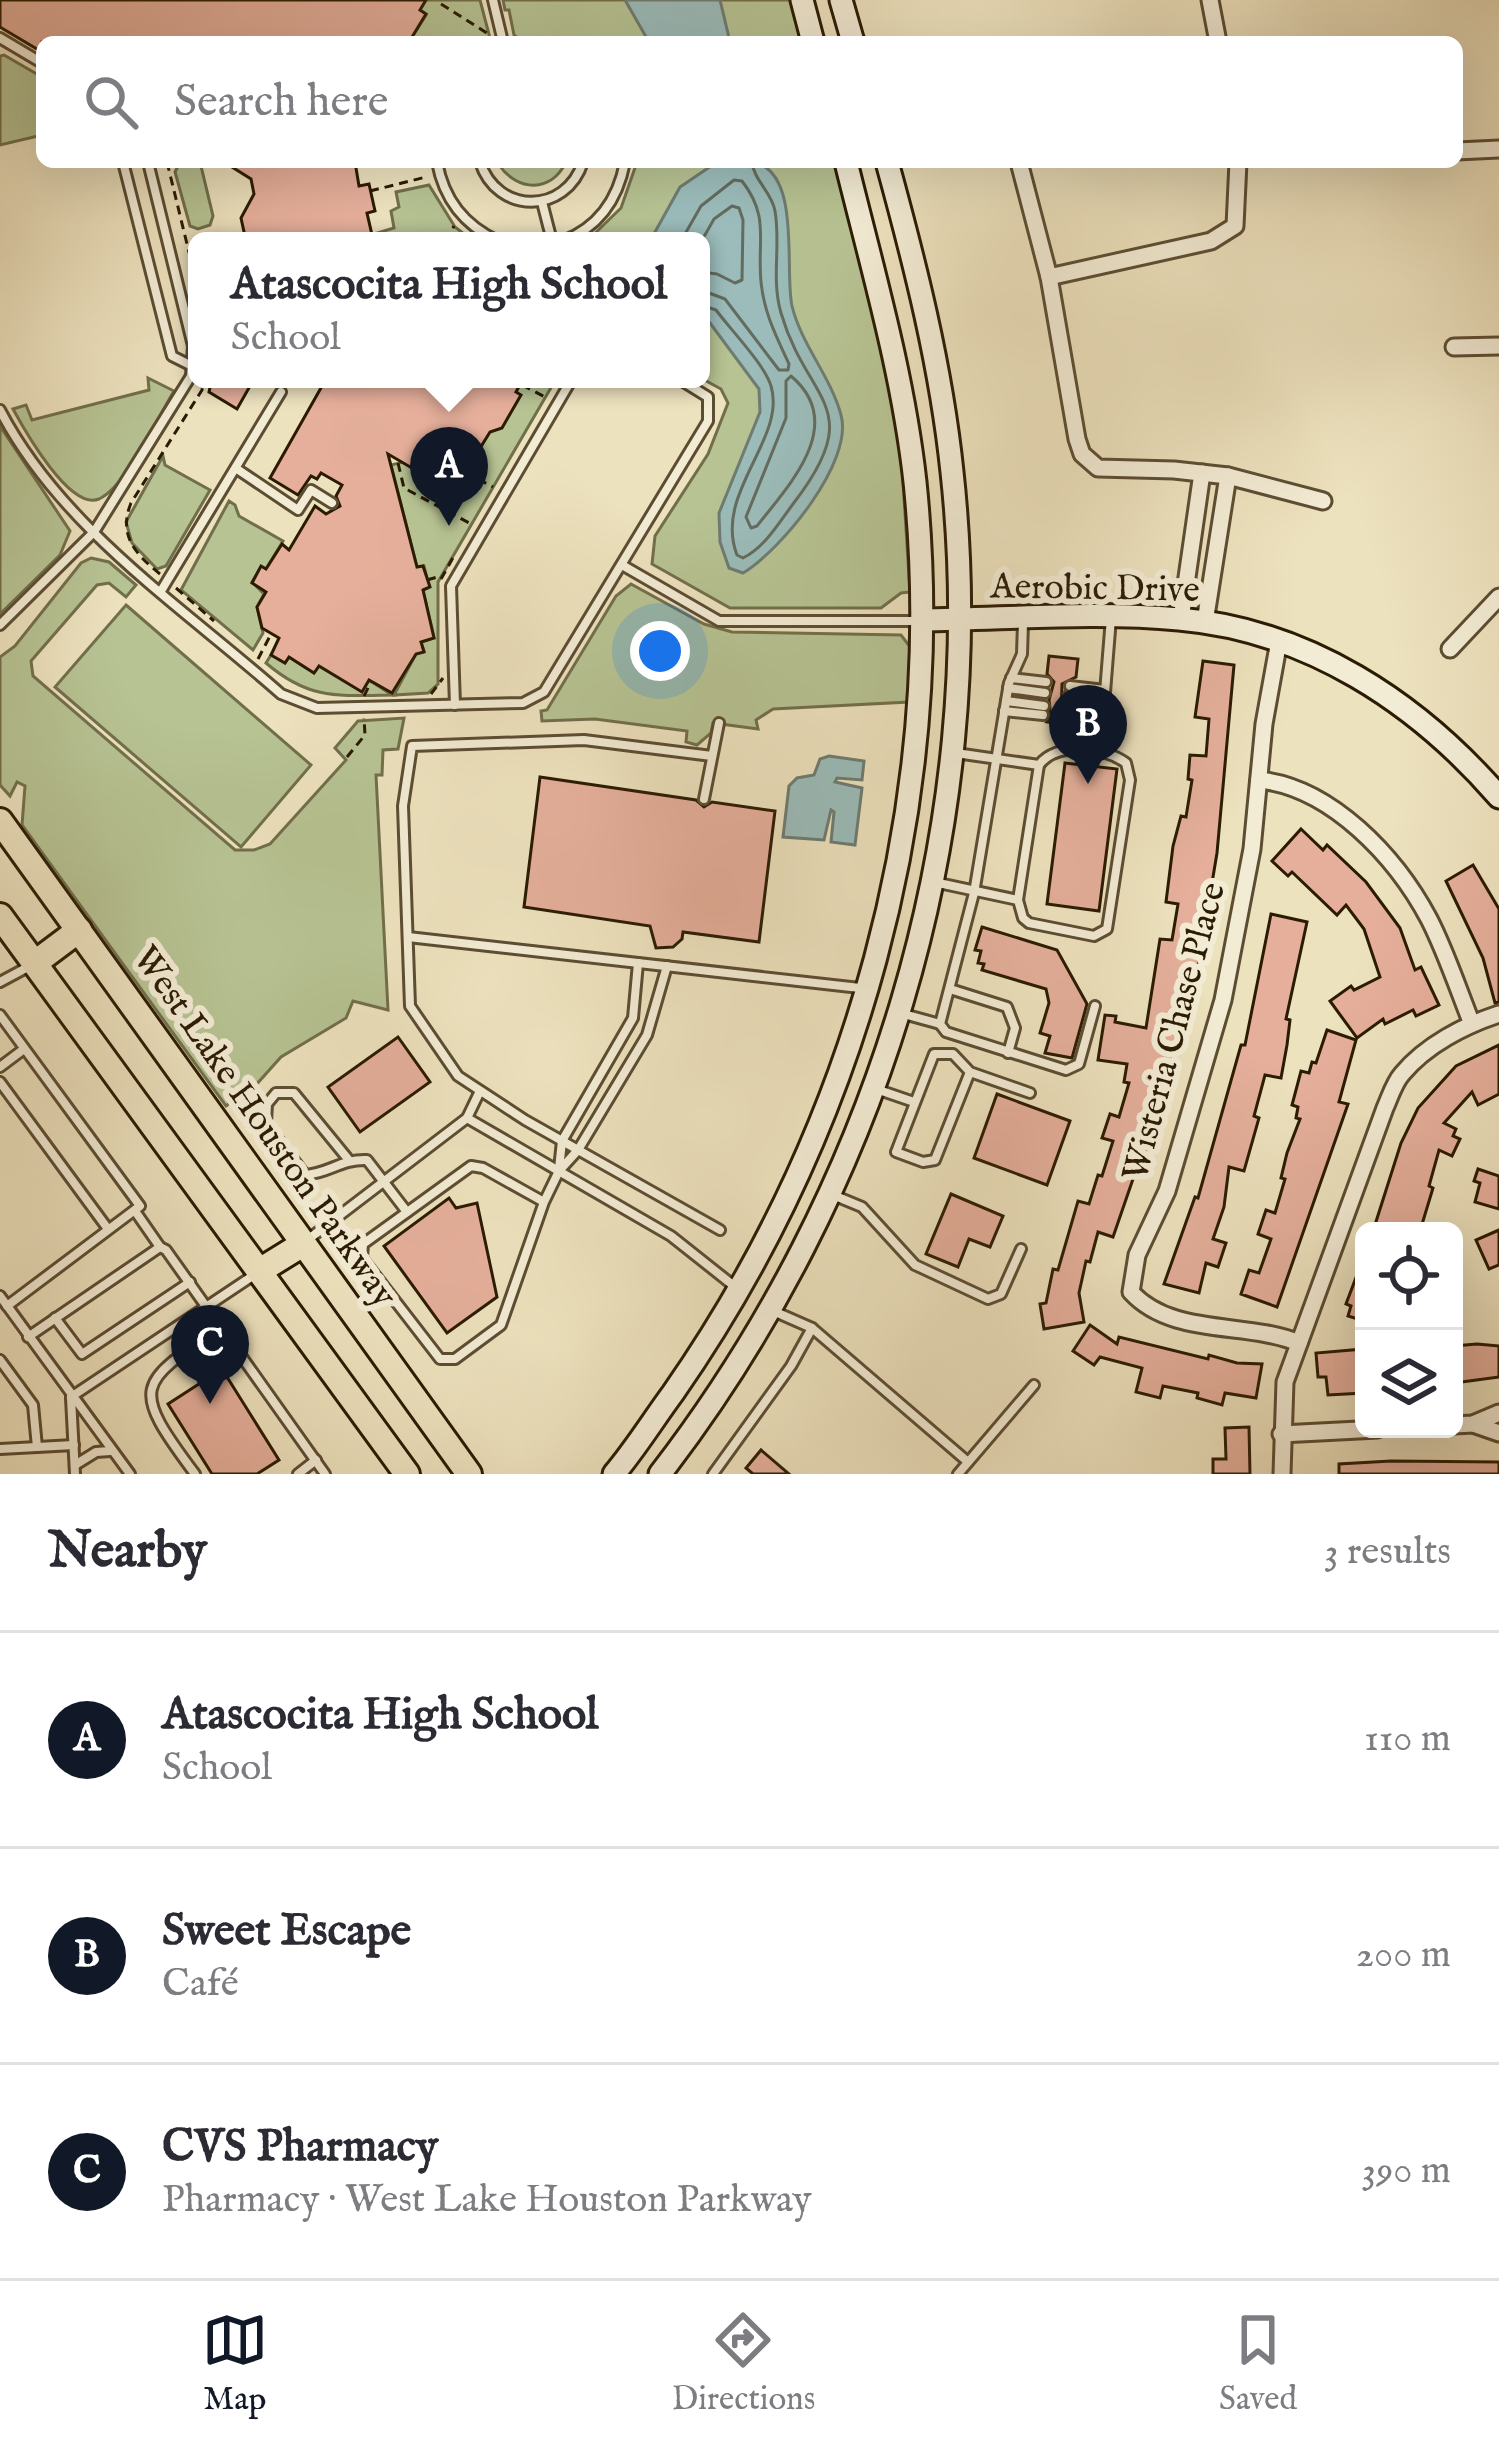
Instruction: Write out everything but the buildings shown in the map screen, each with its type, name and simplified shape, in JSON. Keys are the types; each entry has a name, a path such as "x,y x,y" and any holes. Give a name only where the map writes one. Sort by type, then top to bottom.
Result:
{"main road":[{"path":"802,0 811,36"},
{"path":"841,0 851,36"},
{"path":"614,1474 740,1291 820,1124 868,989 901,849 912,775 922,620 915,484 906,418 847,168"},
{"path":"660,1474 770,1310 831,1195 900,1013 933,882 956,731 961,620 954,493 927,315 888,168"},
{"name":"Aerobic Drive","path":"922,620 1181,619 1279,641 1337,664 1398,702 1438,733 1499,797"},
{"name":"West Lake Houston Parkway","path":"0,821 469,1474"},
{"path":"0,916 407,1474"},
{"path":"34,963 80,930"},
{"path":"261,1270 303,1244"},
{"path":"740,1291 770,1310"}],"street":[{"path":"1210,0 1217,36"},
{"path":"1463,151 1499,149"},
{"path":"1020,168 1049,277 1077,439 1087,461 1098,468 1228,476 1322,501"},
{"path":"1049,277 1210,241 1235,226 1238,168"},
{"path":"1454,347 1499,346"},
{"path":"1181,619 1202,473"},
{"path":"1205,622 1228,476"},
{"path":"1450,649 1499,597"},
{"name":"Wisteria Chase Place","path":"1279,641 1264,724 1249,868 1223,1000 1167,1191 1137,1256 1131,1292 1146,1308 1168,1317 1279,1335 1299,1343"},
{"path":"1259,780 1281,782 1313,796 1389,861 1432,925 1472,1024"},
{"path":"1282,1474 1285,1382 1376,1126 1401,1075 1441,1042 1499,1014"},
{"path":"1463,1425 1499,1413"},
{"path":"1473,1424 1499,1433"},
{"path":"1281,1435 1355,1430"}],"lane":[{"path":"493,0 502,36"},
{"path":"0,38 36,59"},
{"path":"125,168 172,356 188,364"},
{"path":"149,168 188,326"},
{"path":"438,168 458,213 483,232"},
{"path":"483,168 508,197 524,203 542,202 571,185 580,168"},
{"path":"580,232 602,215 624,168"},
{"path":"542,202 550,232"},
{"path":"0,625 94,532 188,382"},
{"path":"455,705 451,586 567,388"},
{"path":"0,410 40,472 94,532 281,694 317,708 364,703 523,703 538,698 708,421 708,397 694,388"},
{"path":"161,590 281,392"},
{"path":"237,469 298,510 311,490 332,503"},
{"path":"622,565 719,621 922,620"},
{"path":"1100,754 1111,616"},
{"path":"940,1024 974,893 1009,683 1022,654 1023,618"},
{"path":"1009,683 1046,688"},
{"path":"1070,690 1104,695"},
{"path":"1005,706 1043,711"},
{"path":"1068,714 1103,718"},
{"path":"704,800 719,723"},
{"path":"712,756 584,740 412,746 403,806 410,1006 458,1076 562,1142 720,1230"},
{"path":"1056,750 1100,754 1117,756 1126,763 1130,780 1107,929 1094,936 1029,923 1018,900 1039,765 1056,750"},
{"path":"950,752 1039,765"},
{"path":"933,882 1018,900"},
{"path":"408,937 868,989"},
{"path":"0,982 34,963"},
{"path":"559,1171 562,1142 633,1018 638,963"},
{"path":"544,1202 471,1166 363,1244 362,1258 440,1359 454,1359 501,1325 544,1202 654,1022 667,966"},
{"path":"950,989 1007,1007 1015,1028 1008,1052"},
{"path":"900,1013 1058,1069 1072,1069 1079,1064 1095,1006"},
{"path":"0,1016 140,1206 7,1306"},
{"path":"0,1067 25,1049"},
{"path":"970,1072 935,1160 922,1162 896,1152 934,1054 953,1054 970,1072 1030,1093"},
{"path":"0,1082 108,1229"},
{"path":"874,1089 914,1102"},
{"path":"303,1244 467,1118 480,1090"},
{"path":"348,1159 294,1093 276,1093 267,1104 266,1123 305,1175 323,1174 348,1159 367,1160 407,1212"},
{"path":"467,1118 670,1236 740,1291"},
{"path":"831,1195 862,1207 915,1265 988,1299 1001,1294 1021,1249"},
{"path":"135,1211 208,1305 325,1474"},
{"path":"28,1336 160,1247"},
{"path":"71,1397 261,1270"},
{"path":"55,1318 82,1354 190,1282"},
{"path":"0,1296 130,1474"},
{"path":"770,1310 812,1328 968,1462"},
{"path":"195,1474 164,1433 150,1393 153,1377 223,1327"},
{"path":"713,1474 791,1366 812,1328"},
{"path":"0,1360 34,1405 38,1447"},
{"path":"958,1474 1034,1385"},
{"path":"71,1397 75,1469"},
{"path":"0,1449 74,1445"},
{"path":"75,1469 96,1452 112,1450"},
{"path":"298,1474 316,1460"}],"path":[{"path":"441,4 491,36"},
{"path":"168,168 188,249"},
{"path":"370,191 439,174"},
{"path":"450,232 455,224"},
{"path":"202,388 124,519 133,549 214,621"},
{"path":"528,388 557,404"},
{"path":"398,464 404,488 473,524"},
{"path":"465,472 494,488"},
{"path":"440,583 463,541"},
{"path":"428,580 442,575"},
{"path":"248,650 258,659 271,634"},
{"path":"425,696 443,679"},
{"path":"346,757 364,735 364,703 371,682"},
{"path":"349,698 364,703"}],"green space":[{"path":"426,0 480,0 489,36 413,36 426,15 414,6"},
{"path":"503,0 793,0 802,36 515,36 509,10"},
{"path":"0,56 36,74 36,136 0,145"},
{"path":"177,168 201,168 213,216 210,225 190,226"},
{"path":"502,168 562,168 552,179 534,185"},
{"path":"635,168 839,168 884,335 902,466 910,592 881,608 730,608 652,564 655,536 708,454 728,403 721,389 710,383 710,232 596,232 621,208"},
{"path":"429,185 461,232 381,232 394,228 391,211 399,207 396,192"},
{"path":"148,378 174,391 120,481 99,499 87,499 62,482 13,409 26,405 32,420 149,390"},
{"path":"551,388 438,582 438,684 428,693 394,695 416,654 424,651 421,642 434,638 423,590 429,587 424,566 417,567 391,465 403,462 455,490 492,427 520,395 510,389"},
{"path":"0,426 70,531 60,555 0,614"},
{"path":"163,456 165,465 210,490 166,566 157,569 132,543 126,522"},
{"path":"229,501 239,516 283,541 252,582 264,594 257,607 263,633 253,650 181,590"},
{"path":"91,558 109,562 136,585 126,597 109,583 97,585 31,661 33,676 235,850 270,844 346,760 335,748 358,721 404,718 398,749 383,750 382,775 376,775 388,1010 353,1001 346,1018 281,1057 255,1086 226,1106 22,825 25,786 17,782 10,796 0,785 0,657 15,646 81,563"},
{"path":"631,584 704,624 732,632 901,635 911,648 909,702 773,709 756,720 758,729 713,723 711,733 697,745 686,742 687,731 595,719 542,721 541,711 547,710 616,596"},
{"path":"126,605 311,765 241,847 55,687"},
{"path":"271,655 285,663 289,657 314,673 319,666 362,691 369,680 392,695 311,690 266,663"}],"water":[{"path":"625,0 720,0 729,36 646,36"},
{"path":"708,168 765,168 779,184 788,225 792,306 841,415 837,456 826,480 794,525 743,573 729,568 720,542 719,513 760,412 759,389 710,323 710,232 655,232 680,187"},
{"path":"820,759 864,761 862,780 837,778 835,782 862,788 855,845 831,842 831,810 824,840 783,837 789,786 797,778 814,775"}],"place":[{"name":"Atascocita High School","path":"449,526"},
{"name":"Sweet Escape","path":"1088,784"},
{"name":"CVS Pharmacy","path":"210,1404"}]}
